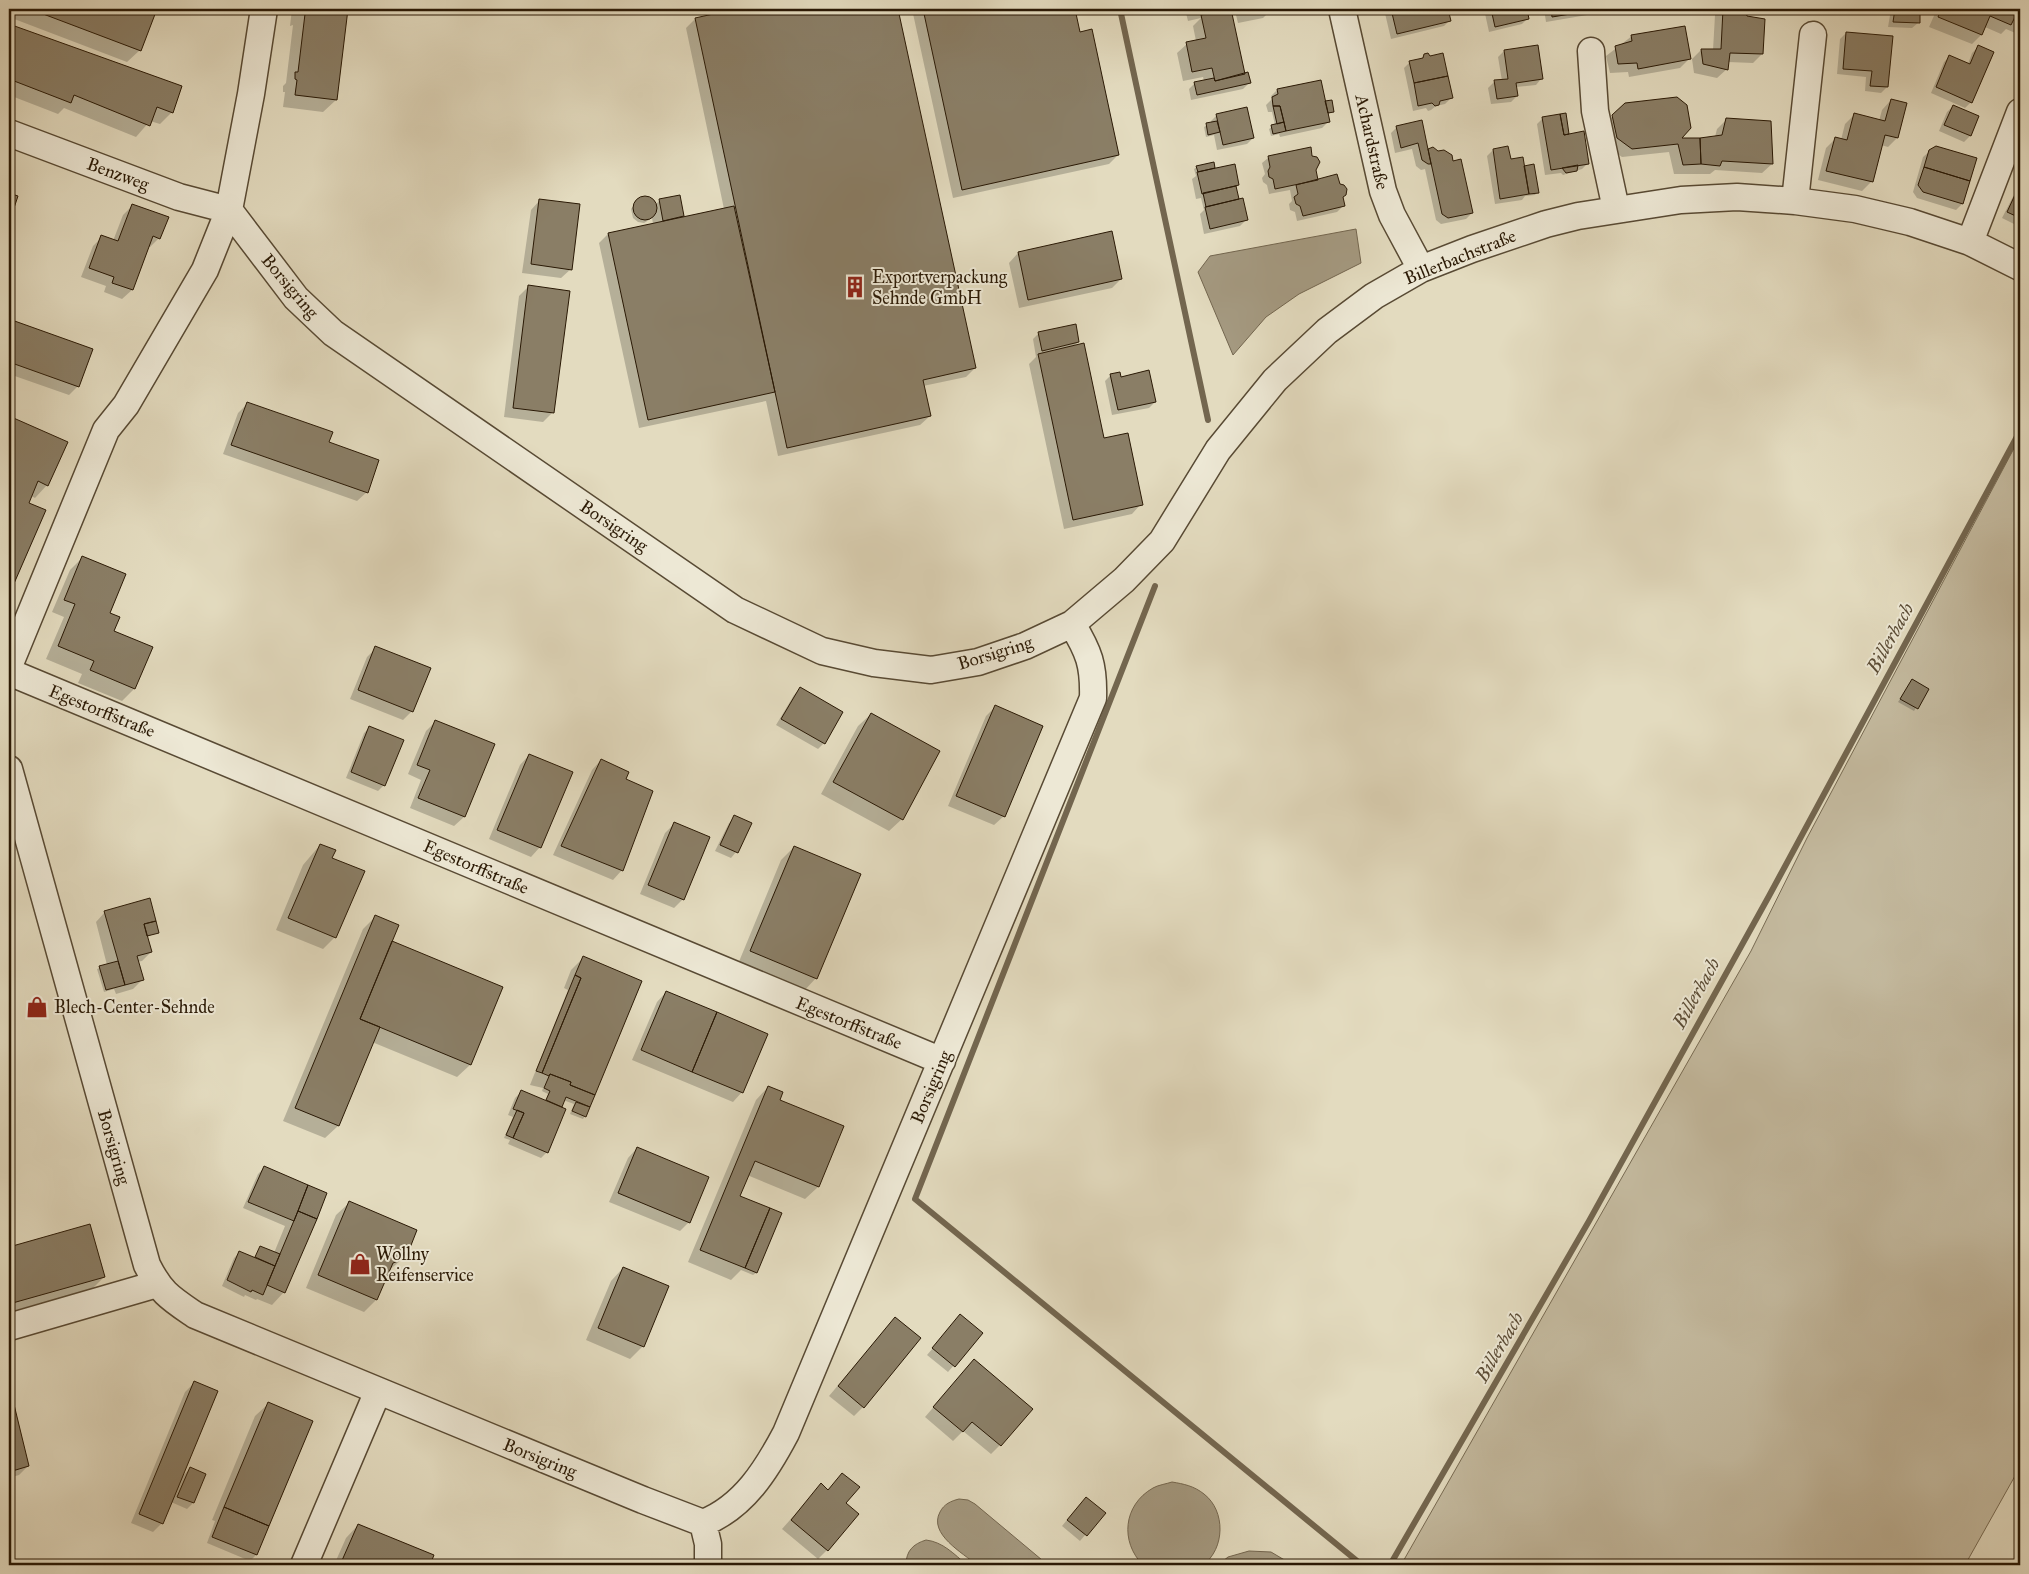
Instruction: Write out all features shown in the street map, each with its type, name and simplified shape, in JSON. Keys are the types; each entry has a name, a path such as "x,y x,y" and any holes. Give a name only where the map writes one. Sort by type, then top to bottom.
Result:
{"street":[{"path":"9,666 106,430 126,405 205,270 229,210 251,94 264,9"},
{"name":"Achardstraße","path":"1342,9 1382,192 1421,269"},
{"path":"1795,201 1812,35"},
{"path":"1591,51 1595,111 1616,209"},
{"path":"1970,242 2020,112"},
{"name":"Benzweg","path":"9,133 179,197 229,210"},
{"name":"Billerbachstraße","path":"1275,380 1327,332 1358,308 1374,296 1421,269 1487,243 1538,226 1616,209 1681,200 1737,197 1795,201 1864,211 1910,222 1970,242 2020,267"},
{"name":"Borsigring","path":"229,210 296,298 333,334 736,610 822,651 874,663 930,670 978,662 1026,646 1072,624 1124,580 1162,541 1218,450 1275,380"},
{"name":"Borsigring","path":"9,769 147,1265 157,1284 168,1297 195,1315 703,1523 730,1509 748,1491 771,1460 786,1433 1093,698 1094,678 1087,648 1072,624"},
{"name":"Egestorffstraße","path":"9,672 942,1061"},
{"path":"9,1327 157,1284"},
{"path":"304,1565 378,1391"},
{"path":"703,1523 708,1544 708,1565"}],"shaded area":[{"path":"1356,229 1361,263 1299,294 1266,317 1233,355 1198,272 1210,256"},
{"path":"2020,437 2020,1467 1965,1565 1401,1565 1751,951 1807,838"},
{"path":"1172,1482 1200,1491 1211,1501 1216,1510 1220,1530 1219,1540 1216,1550 1203,1565 1143,1565 1131,1546 1128,1524 1136,1504 1143,1495 1153,1488"},
{"path":"959,1499 968,1500 975,1504 1048,1565 977,1565 956,1549 939,1528 938,1520 942,1509 948,1503"},
{"path":"926,1540 943,1546 967,1565 906,1565 907,1556 911,1549"},
{"path":"1249,1551 1271,1552 1293,1565 1218,1565 1228,1557"}],"building":[{"path":"30,9 157,9 141,51"},
{"path":"302,9 348,9 337,100 295,95 297,80 295,79 295,72 298,72 305,14 302,14"},
{"name":"Exportverpackung Sehnde GmbH","path":"736,9 898,9 976,368 923,380 931,416 787,448 695,18"},
{"path":"923,9 1075,9 1080,32 1092,29 1119,155 962,190"},
{"path":"1231,9 1245,74 1215,81 1212,68 1192,72 1186,42 1206,38 1201,15"},
{"path":"1391,9 1448,9 1451,21 1397,34"},
{"path":"1491,9 1527,9 1529,19 1495,27"},
{"path":"1551,9 1601,9 1552,17"},
{"path":"1723,9 1745,9 1747,16 1765,19 1763,54 1730,53 1728,70 1703,64 1701,49 1721,49"},
{"path":"1895,9 1920,9 1920,23 1893,22"},
{"path":"1941,9 2019,9 2011,25 1990,16 1982,35 1938,17"},
{"path":"9,24 182,86 173,113 157,107 150,126 74,95 71,103 9,79"},
{"path":"1685,26 1691,59 1638,69 1637,63 1618,64 1615,46 1632,41 1631,35"},
{"path":"1846,32 1893,36 1888,87 1870,86 1872,71 1843,69"},
{"path":"1538,45 1543,79 1516,83 1518,96 1497,99 1494,80 1508,79 1504,50"},
{"path":"1978,45 1994,52 1972,103 1936,87 1949,55 1970,64"},
{"path":"1428,53 1430,56 1443,53 1448,76 1414,83 1409,61 1423,58 1424,54"},
{"path":"1248,72 1251,83 1197,95 1194,82 1214,78 1215,81"},
{"path":"1448,76 1453,98 1440,101 1439,105 1435,106 1432,103 1418,106 1414,83"},
{"path":"1321,80 1330,122 1286,131 1280,106 1273,106 1272,97 1278,94 1277,89"},
{"path":"1677,97 1687,105 1691,128 1682,138 1700,138 1701,164 1683,165 1678,144 1632,149 1617,138 1612,115 1625,103"},
{"path":"1891,99 1907,103 1898,138 1885,135 1873,182 1826,171 1835,137 1847,140 1854,113 1885,121"},
{"path":"1332,100 1334,112 1328,113 1325,101"},
{"path":"1953,105 1979,116 1971,136 1944,125"},
{"path":"1273,106 1280,106 1284,122 1277,124"},
{"path":"1247,107 1254,138 1223,145 1216,114"},
{"path":"1566,113 1569,134 1564,135 1560,114"},
{"path":"1560,114 1564,135 1584,131 1589,164 1551,170 1542,117"},
{"path":"1726,118 1771,121 1773,164 1722,161 1720,166 1701,164 1700,138 1722,135"},
{"path":"1422,120 1431,164 1422,160 1418,143 1401,148 1396,126"},
{"path":"1217,121 1220,132 1208,135 1206,123"},
{"path":"1284,122 1286,131 1273,134 1271,125"},
{"path":"1508,146 1511,159 1523,157 1529,194 1500,199 1493,149"},
{"path":"1936,146 1977,158 1970,181 1924,167 1929,150"},
{"path":"1311,147 1312,156 1317,157 1320,162 1316,170 1318,180 1275,189 1273,179 1269,177 1268,156"},
{"path":"1433,147 1438,151 1444,150 1452,155 1453,161 1461,159 1473,213 1448,218 1442,214 1428,149"},
{"path":"1214,162 1215,168 1198,172 1196,166"},
{"path":"1235,164 1239,185 1202,194 1197,172"},
{"path":"1534,164 1539,193 1529,194 1524,166"},
{"path":"1578,165 1577,171 1566,173 1562,168"},
{"path":"1924,167 1970,181 1963,204 1923,192 1918,185"},
{"path":"1337,174 1340,184 1344,185 1347,189 1346,195 1343,197 1345,206 1303,216 1300,206 1296,204 1294,197 1298,194 1296,185"},
{"path":"2020,184 2020,218 2007,212"},
{"path":"1236,186 1239,199 1206,207 1203,193"},
{"path":"9,193 18,196 9,223"},
{"path":"680,195 684,216 663,221 659,199"},
{"path":"645,196 654,199 657,208 654,217 645,220 636,217 633,208 636,199"},
{"path":"1243,198 1248,220 1210,229 1205,207"},
{"path":"539,199 580,204 572,270 531,264"},
{"path":"132,204 169,217 160,239 153,236 133,290 112,283 114,277 89,268 101,235 118,241"},
{"path":"734,206 775,392 648,420 608,233"},
{"path":"1112,231 1122,279 1028,300 1018,252"},
{"path":"528,285 570,291 554,413 513,408"},
{"path":"9,319 93,349 79,387 9,362"},
{"path":"1076,324 1079,342 1042,351 1038,332"},
{"path":"1084,343 1104,438 1128,433 1143,505 1073,520 1038,354"},
{"path":"1149,370 1156,402 1118,410 1110,374 1120,372 1121,377"},
{"path":"247,402 333,432 329,442 379,460 368,493 231,445"},
{"path":"9,416 68,442 48,486 38,481 29,503 46,510 9,595"},
{"path":"82,556 126,574 110,613 120,617 114,631 153,647 135,689 90,670 94,661 58,646 75,604 64,600"},
{"path":"375,646 431,668 413,712 358,690"},
{"path":"1912,679 1929,689 1918,709 1900,699"},
{"path":"800,687 843,712 825,744 781,719"},
{"path":"995,705 1043,726 1005,817 956,796"},
{"path":"871,713 940,751 903,820 833,782"},
{"path":"435,720 495,744 465,817 418,798 430,770 417,765"},
{"path":"369,726 404,740 385,786 351,772"},
{"path":"529,754 573,772 541,848 497,830"},
{"path":"601,759 629,772 626,779 653,791 623,871 561,846"},
{"path":"734,815 752,823 738,853 720,845"},
{"path":"674,822 710,837 684,900 648,885"},
{"path":"320,844 336,850 332,858 365,871 336,938 288,918"},
{"path":"794,846 861,874 817,979 750,951"},
{"path":"150,898 156,921 144,924 152,952 137,956 144,980 125,985 104,911"},
{"path":"375,915 399,925 360,1019 380,1027 339,1126 295,1108"},
{"path":"156,921 159,933 147,936 144,924"},
{"path":"392,941 503,987 471,1065 360,1019"},
{"path":"583,956 642,981 595,1095 570,1085 571,1082 542,1073 581,978 575,975"},
{"path":"118,961 125,985 106,990 99,966"},
{"path":"575,975 581,978 542,1073 536,1071"},
{"path":"666,991 717,1012 692,1072 641,1050"},
{"path":"717,1012 768,1034 743,1093 692,1072"},
{"path":"550,1074 571,1082 570,1085 595,1095 590,1107 566,1097 562,1107 546,1100 550,1091 544,1088"},
{"path":"768,1086 783,1092 780,1100 844,1126 819,1187 755,1161 740,1196 770,1208 745,1268 700,1250"},
{"path":"521,1090 566,1109 548,1153 513,1138 524,1113 513,1109"},
{"path":"576,1102 590,1107 586,1117 572,1111"},
{"path":"517,1110 524,1113 513,1138 506,1135"},
{"path":"637,1147 709,1177 690,1223 618,1193"},
{"path":"264,1166 308,1185 294,1221 248,1202"},
{"path":"308,1185 327,1193 317,1219 298,1211"},
{"path":"349,1201 417,1230 406,1258 393,1263 377,1300 318,1275"},
{"path":"770,1208 782,1213 757,1273 745,1268"},
{"path":"298,1211 317,1219 285,1293 267,1285"},
{"path":"90,1224 105,1277 9,1304 9,1247"},
{"path":"260,1246 280,1254 275,1266 255,1257"},
{"path":"239,1251 275,1266 263,1295 252,1290 251,1292 227,1280"},
{"path":"623,1267 669,1286 644,1347 598,1328"},
{"path":"960,1314 983,1333 955,1367 932,1348"},
{"path":"895,1317 921,1338 864,1408 838,1386"},
{"path":"974,1359 1033,1409 1001,1446 972,1422 963,1432 933,1407"},
{"path":"194,1381 218,1391 163,1524 139,1514"},
{"path":"9,1384 29,1466 9,1472"},
{"path":"268,1402 313,1421 269,1526 224,1507"},
{"path":"190,1467 206,1474 194,1503 177,1497"},
{"path":"842,1473 860,1487 846,1503 859,1514 828,1551 791,1520 821,1483 828,1490"},
{"path":"1086,1497 1106,1513 1087,1536 1067,1520"},
{"path":"224,1507 269,1526 257,1555 212,1537"},
{"path":"358,1524 434,1555 430,1565 340,1565"}],"waterway":[{"path":"1120,9 1208,420"},
{"name":"Billerbach","path":"1390,1565 1589,1221 1769,896 2020,431"},
{"path":"1155,586 915,1199 1362,1565"}],"place":[{"name":"Exportverpackung Sehnde GmbH","path":"855,287"},
{"name":"Blech-Center-Sehnde","path":"37,1007"},
{"name":"Wollny Reifenservice","path":"360,1264"}]}
